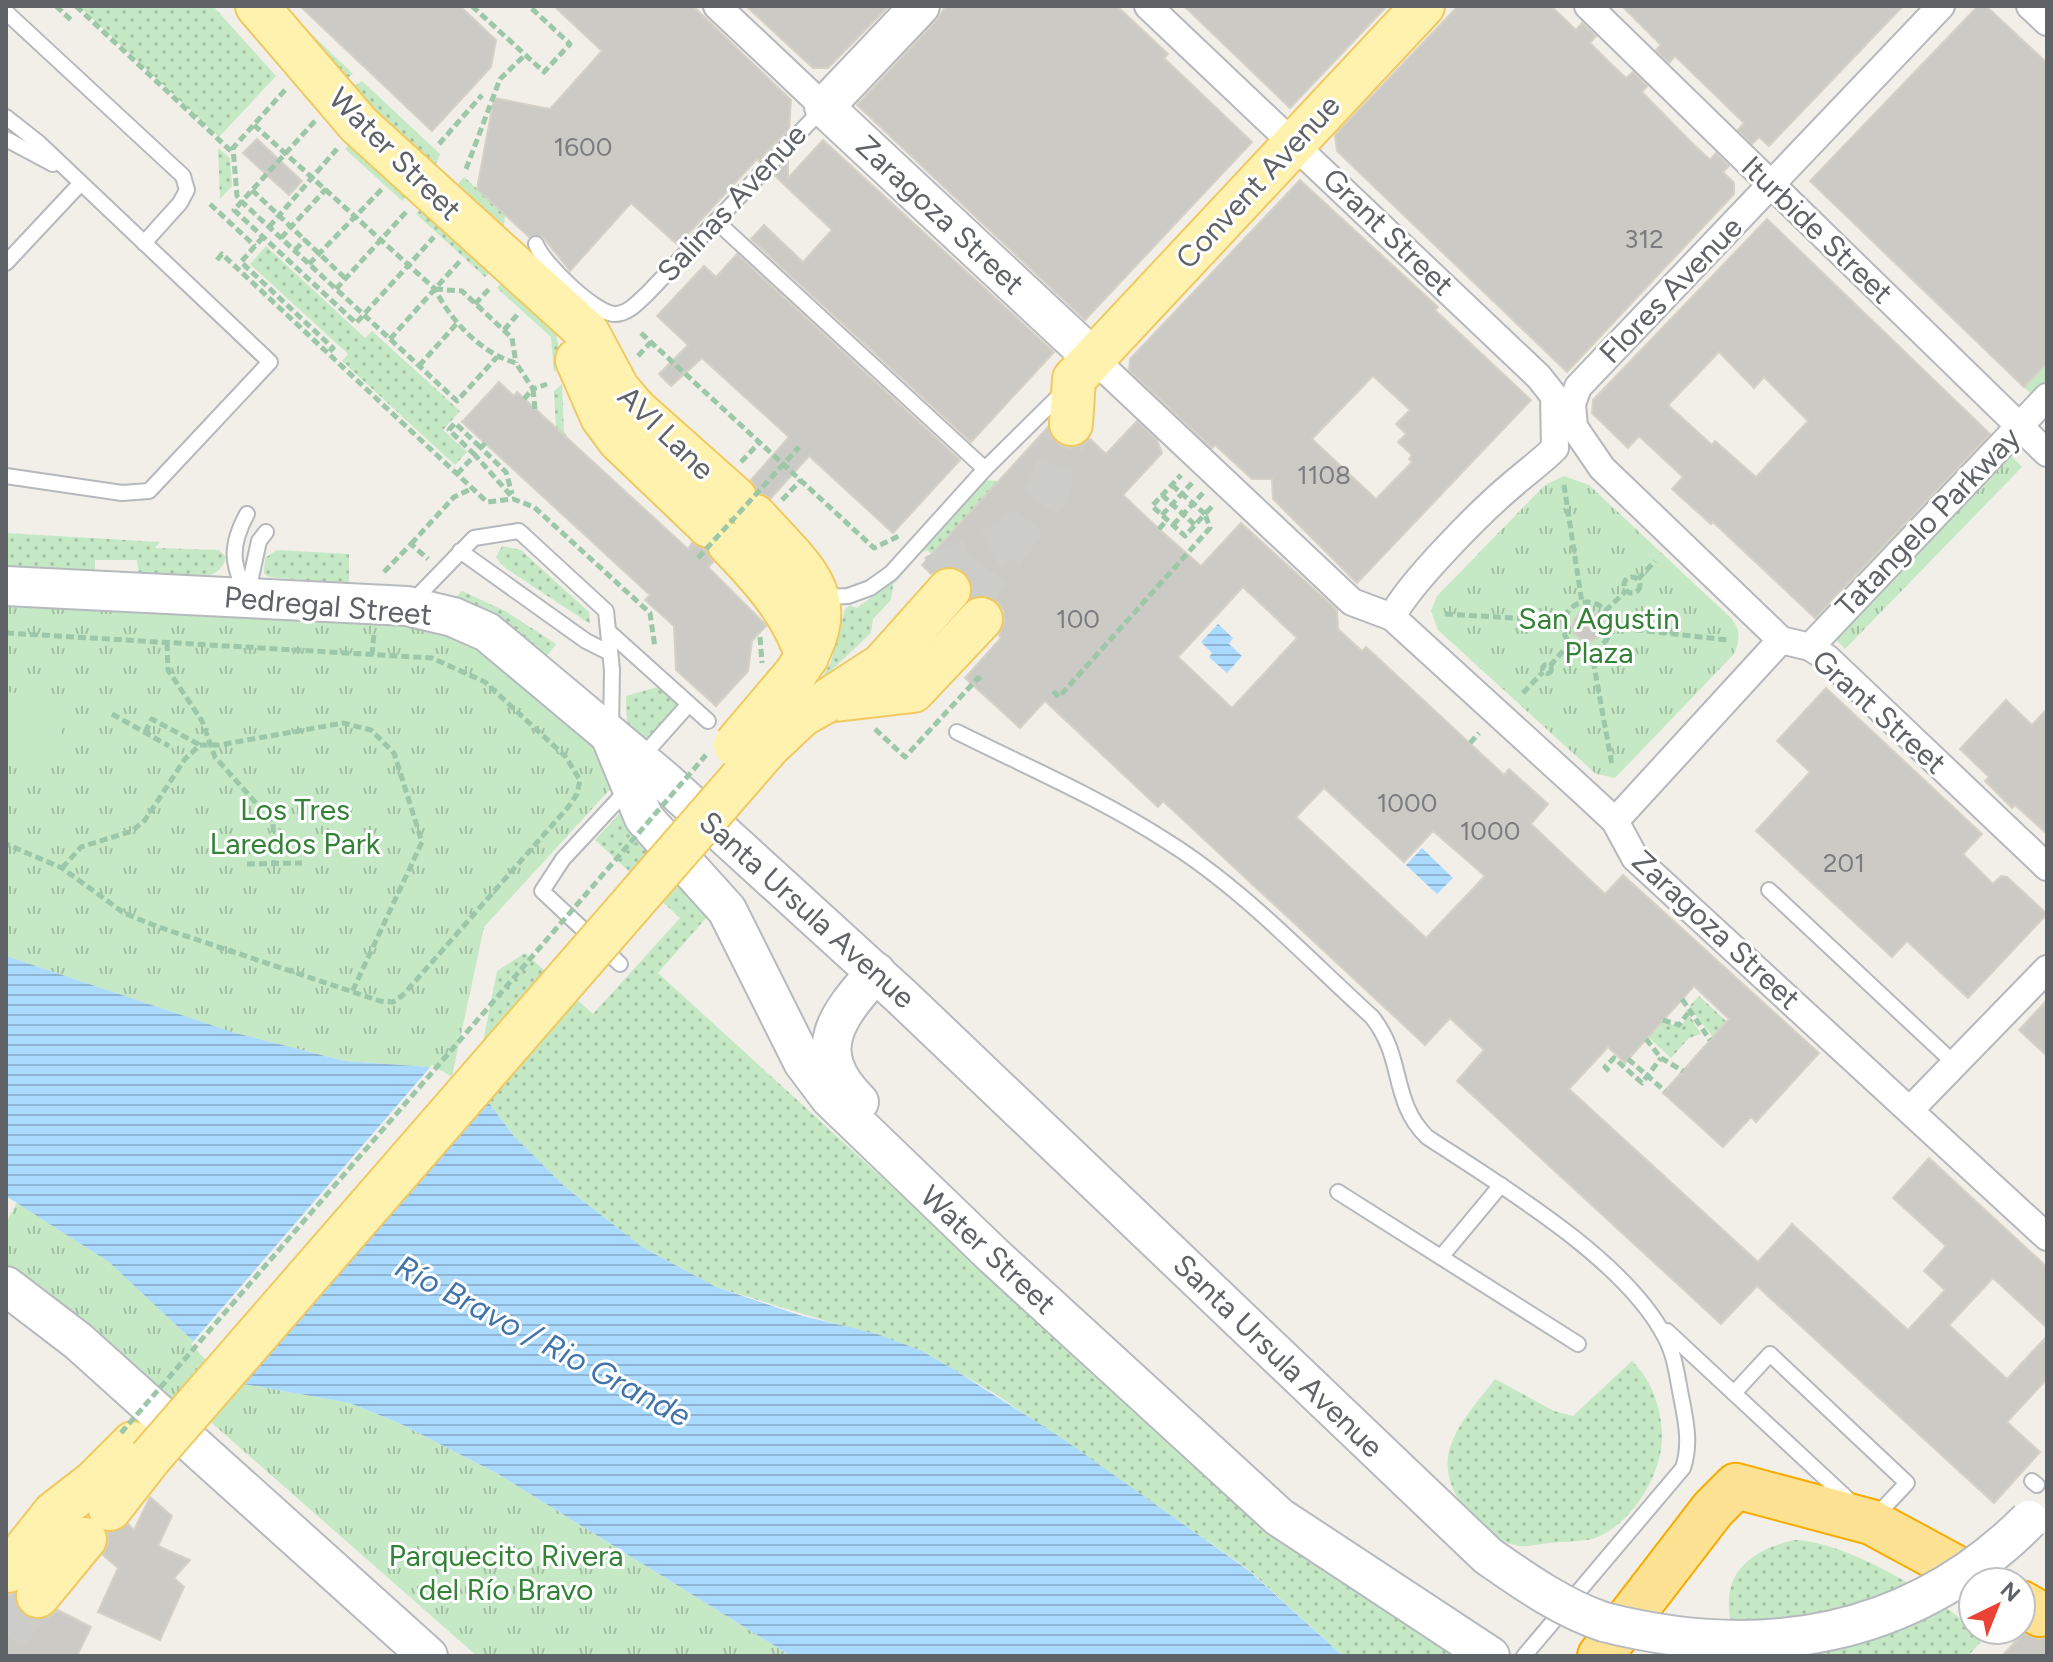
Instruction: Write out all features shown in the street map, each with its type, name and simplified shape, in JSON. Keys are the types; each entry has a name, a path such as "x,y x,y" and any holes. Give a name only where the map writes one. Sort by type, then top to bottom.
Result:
{"highway":[{"path":"1600,1656 1713,1509 1736,1486 1871,1522 1957,1568"}],"main road":[{"name":"Water Street","path":"257,6 359,125 529,303"},
{"name":"Salinas Avenue","path":"824,107 920,6"},
{"name":"Convent Avenue","path":"1083,369 1423,6"},
{"name":"Zaragoza Street","path":"824,107 1083,369"},
{"name":"AVI Lane","path":"529,303 605,323 618,389 725,528 798,564 819,597"},
{"path":"529,303 565,332 602,417 637,460 725,528 800,634 802,665"},
{"path":"1071,424 1083,369"},
{"name":"Pedregal Street","path":"6,586 407,606 453,617 487,632 610,735"},
{"path":"819,597 822,615 817,638 802,665 135,1445 97,1524 23,1584 54,1513 135,1445 769,746 802,715 827,701 896,677 957,597"},
{"name":"Santa Ursula Avenue","path":"610,735 645,776 889,984 1488,1556 1541,1593 1602,1621 1675,1640 1742,1645 1813,1641 1883,1619 1952,1584 2007,1543 2039,1490"},
{"name":"Water Street","path":"645,776 644,818 727,910 803,1062 858,1127 1279,1517 1490,1656"},
{"name":"Water Street","path":"889,984 843,1010 832,1033 837,1073 854,1097 1264,1482 1489,1635 1512,1656"},
{"path":"6,1286 78,1341 428,1656"}],"street":[{"name":"Zaragoza Street","path":"717,6 824,107"},
{"name":"Grant Street","path":"1148,6 1563,400 1574,427 1602,468 1781,640 1810,647 2047,867"},
{"name":"Iturbide Street","path":"1588,6 2047,453"},
{"name":"Flores Avenue","path":"1563,400 1941,6"},
{"path":"2030,6 2047,22"},
{"path":"1083,369 1216,490 1352,602 1392,617 1400,601 1446,552 1510,486 1555,448 1563,400"},
{"name":"Tatangelo Parkway","path":"1810,647 2047,397"},
{"name":"Grant Street","path":"1555,448 1602,468"},
{"name":"Zaragoza Street","path":"1392,617 1615,821 1635,858 2047,1237"},
{"path":"1615,821 1781,640"},
{"path":"1910,1110 2047,969"}],"lane":[{"path":"6,12 183,176 187,190 180,203 144,243"},
{"name":"Salinas Avenue","path":"605,323 647,294 824,107"},
{"path":"6,476 122,493 149,491 270,362 8,116"},
{"path":"6,139 64,170"},
{"path":"6,263 80,184"},
{"path":"716,221 985,469"},
{"path":"536,244 545,261 601,311 605,323"},
{"name":"Convent Avenue","path":"819,597 848,596 870,588 891,573 985,469 1039,419 1083,369"},
{"path":"247,514 237,532 233,566 247,596"},
{"path":"407,606 474,538 519,531 606,611 610,653 610,735"},
{"path":"247,596 259,541 266,532"},
{"path":"460,551 586,641 610,653"},
{"path":"609,632 708,721"},
{"path":"620,964 542,891 563,859 645,776 689,704"},
{"path":"957,732 1144,827 1197,862 1240,897 1385,1032 1393,1049 1403,1105 1411,1121 1427,1137 1501,1185 1621,1280 1658,1323 1871,1522 1907,1483 1770,1354 1734,1393"},
{"path":"1769,890 1955,1064"},
{"path":"1441,1257 1501,1185"},
{"path":"1338,1192 1578,1344"},
{"path":"1524,1656 1683,1468 1687,1430 1673,1354 1658,1323"}],"path":[{"path":"56,6 71,20"},
{"path":"76,6 234,154"},
{"path":"472,6 544,72 570,44 529,6"},
{"path":"466,169 496,88 525,55"},
{"path":"291,83 233,148 237,196 457,401 497,357"},
{"path":"439,144 482,95"},
{"path":"320,115 234,210 356,323 434,237"},
{"path":"254,125 435,289 446,310 458,322 497,357 516,363"},
{"path":"269,227 338,149"},
{"path":"281,238 326,189"},
{"path":"309,264 328,248 382,189"},
{"path":"252,190 346,279"},
{"path":"210,204 255,246"},
{"path":"336,289 410,208"},
{"path":"263,237 241,262 333,348 328,353"},
{"path":"295,250 306,239"},
{"path":"217,260 222,254 449,467"},
{"path":"390,339 460,261"},
{"path":"475,304 490,288"},
{"path":"435,289 462,291 512,338 516,363 533,389 535,409"},
{"path":"504,330 529,303"},
{"path":"419,366 458,322"},
{"path":"641,333 874,548 900,536"},
{"path":"524,399 533,389 547,384"},
{"path":"455,423 483,446 506,472 513,499 475,455 449,430 455,423"},
{"path":"725,528 799,447"},
{"path":"457,474 475,455"},
{"path":"1195,469 1172,485 1152,506 1185,536 1205,514 1216,490"},
{"path":"1162,515 1182,493 1195,469"},
{"path":"1053,691 1059,697 1210,528 1205,514 1172,485"},
{"path":"1564,485 1582,603"},
{"path":"378,571 386,572 454,497 471,489"},
{"path":"1173,525 1193,503 1216,490"},
{"path":"1162,495 1195,525"},
{"path":"1159,529 1167,520"},
{"path":"411,544 432,563"},
{"path":"1638,579 1655,561"},
{"path":"1605,611 1626,591 1627,578 1638,579"},
{"path":"1626,591 1637,591 1641,584 1638,579"},
{"path":"1593,603 1605,611 1611,627 1605,642 1591,649 1570,643 1564,621 1572,607 1593,603"},
{"path":"1445,614 1564,621"},
{"path":"1611,627 1728,640"},
{"path":"6,633 432,658 485,682 575,768 580,780 577,794 569,806 403,995 393,1002 351,992 145,922 124,913 62,868 6,844"},
{"path":"167,643 168,670 202,721 208,745 235,783 273,822 274,864"},
{"path":"1523,693 1543,672 1543,665 1550,666 1570,643"},
{"path":"1591,649 1612,765"},
{"path":"112,714 169,746"},
{"path":"145,732 152,719 200,745 208,745 343,723 371,730 394,753 422,842 351,992"},
{"path":"1470,743 1479,733"},
{"path":"135,1445 716,743"},
{"path":"62,868 81,847 132,831 145,820 185,759 200,745"},
{"path":"247,864 302,863"},
{"path":"1682,999 1710,1040"},
{"path":"1663,1020 1679,1025 1686,1020 1689,1011"},
{"path":"1646,1039 1661,1058 1683,1071"},
{"path":"1609,1071 1605,1067 1612,1060 1642,1083 1661,1058"},
{"path":"1628,1059 1665,1091"}],"green space":[{"path":"79,6 213,6 276,76 219,137"},
{"path":"296,19 353,74 343,81"},
{"path":"362,81 440,154 433,171 349,90"},
{"path":"351,142 410,192 402,201 345,149"},
{"path":"218,148 230,158 232,186 220,199"},
{"path":"464,177 505,214 504,225 500,228 453,190"},
{"path":"422,207 554,327 562,360 554,373 551,337 497,288 502,282 490,272 485,277 416,214"},
{"path":"266,246 365,338 372,331 460,411 443,430 467,452 455,465 342,361 348,354 250,264"},
{"path":"2047,363 2047,409 2024,387"},
{"path":"562,384 564,431 570,441 556,428 554,391"},
{"path":"1991,435 2022,467 1845,649 1815,618"},
{"name":"San Agustin Plaza","path":"1564,476 1589,485 1732,619 1738,632 1733,655 1615,778 1596,774 1438,630 1431,611 1437,596 1545,485"},
{"path":"983,480 998,481 932,554 926,550 921,553 893,585 891,600 873,619 871,633 820,681 831,662 845,609 850,605 857,608 892,582"},
{"path":"6,533 160,542 155,548 219,550 226,557 213,574 189,579 139,575 137,560 95,560 95,573 6,570"},
{"path":"502,546 521,550 589,612 590,624 504,567 496,557"},
{"path":"277,550 349,554 349,584 268,577 264,573 265,558"},
{"path":"462,591 507,612 556,644 544,660 451,602"},
{"name":"Los Tres Laredos Park","path":"6,603 288,615 433,627 495,655 600,751 612,787 484,927 451,1081 429,1067 345,1061 231,1032 6,956"},
{"path":"658,687 677,705 645,740 627,727 626,696"},
{"path":"6,692 65,699 59,762 6,756"},
{"path":"622,811 638,840 713,910 658,973 1255,1518 1464,1656 1343,1656 1248,1569 994,1393 920,1350 716,1287 642,1247 564,1186 513,1135 489,1103 473,1093 497,971 525,953 593,1014 680,918 595,840"},
{"path":"1699,996 1727,1022 1713,1037 1689,1007"},
{"path":"1690,1016 1701,1034 1689,1038 1671,1058 1648,1037 1662,1022 1680,1026"},
{"path":"17,1202 109,1262 178,1324 222,1371 177,1423 6,1275 6,1223"},
{"path":"1632,1361 1645,1376 1654,1394 1660,1413 1661,1448 1651,1481 1620,1523 1592,1539 1530,1546 1505,1542 1479,1525 1452,1486 1448,1457 1460,1425 1495,1379 1554,1411 1573,1416"},
{"name":"Parquecito Rivera del Río Bravo","path":"238,1383 350,1403 401,1424 498,1474 791,1656 477,1656 205,1417"},
{"path":"1794,1540 1816,1543 1868,1562 1922,1591 1957,1616 1957,1646 1977,1646 1968,1656 1742,1656 1734,1634 1729,1597 1741,1568 1771,1547"}],"water":[{"path":"1218,624 1233,638 1229,644 1242,656 1227,673 1209,657 1212,653 1201,642"},
{"path":"1422,848 1453,878 1437,894 1406,865"},
{"name":"Río Bravo / Rio Grande","path":"6,956 232,1032 345,1061 429,1067 489,1103 513,1135 564,1186 642,1247 716,1287 799,1315 877,1334 920,1350 953,1369 1063,1439 1248,1570 1343,1656 791,1656 498,1474 401,1424 350,1403 238,1383 109,1262 6,1196"}],"pier":[{"path":"432,1065 486,1097 219,1374 191,1344"}],"building":[{"path":"300,6 460,6 496,40 491,67 432,131"},
{"path":"554,6 693,6 791,100 789,129 678,245 631,203 570,271 542,236 529,237 477,189 494,98 550,109 602,51"},
{"path":"746,6 889,6 828,68 813,68"},
{"path":"946,6 1117,6 1168,54 1164,58 1252,142 1085,320 857,105 936,21"},
{"path":"1184,6 1387,6 1290,108"},
{"path":"1458,6 1551,6 1576,30 1582,23 1596,36 1590,43 1626,78 1633,72 1647,86 1642,92 1690,141 1710,160 1716,153 1729,166 1723,172 1734,183 1734,194 1567,372 1337,151 1335,135"},
{"path":"1622,6 1903,6 1769,146 1759,137 1752,144 1738,130 1744,123 1675,56 1669,63 1656,50 1661,45"},
{"path":"1978,6 1986,6 2047,63 2047,363 2024,387 1810,181"},
{"path":"257,139 302,181 289,195 243,153"},
{"path":"823,140 1054,352 971,442 751,239 764,225 803,262 832,230 774,175 788,159 788,178"},
{"path":"1300,180 1438,307 1435,310 1531,400 1357,583 1273,499 1272,479 1252,479 1215,445 1212,448 1129,370 1130,359","holes":["1373,376 1410,410 1396,424 1406,434 1398,442 1412,455 1409,459 1412,462 1376,499 1312,439"]},
{"path":"1767,219 1990,434 1815,618 1713,522 1711,524 1672,489 1683,477 1639,436 1628,448 1592,413 1593,400","holes":["1719,352 1754,388 1764,377 1808,421 1756,477 1715,441 1712,445 1668,405"]},
{"path":"737,254 960,460 893,533 809,456 771,498 758,493 751,480 789,437 702,358 671,386 659,374 688,345 657,316 704,266 716,277"},
{"path":"499,382 514,396 517,392 688,549 692,543 706,549 713,562 708,567 764,623 766,626 752,641 748,671 716,706 676,670 674,626 645,600 650,595 462,422"},
{"path":"1137,421 1157,440 1162,453 1123,495 1159,529 1201,566 1241,523 1337,610 1338,629 1362,651 1366,647 1504,775 1509,769 1548,804 1531,824 1605,894 1623,875 1819,1053 1756,1122 1751,1117 1723,1147 1663,1093 1729,1019 1694,986 1625,1063 1608,1047 1569,1089 1758,1262 1792,1224 1908,1330 1945,1290 1924,1271 1946,1246 1893,1198 1929,1158 2047,1267 2047,1328 1993,1278 1949,1325 2007,1379 2047,1336 2047,1379 2007,1422 2040,1452 1994,1503 1757,1286 1721,1324 1457,1081 1484,1050 1450,1018 1425,1045 1163,801 1158,807 1045,701 1020,728 965,678 1001,638 1004,611 998,602 987,596 971,598 972,583 964,572 953,566 942,567 931,574 922,565 1048,427 1058,444 1070,448 1090,439 1106,454","holes":["1243,587 1297,638 1232,708 1178,657","1324,788 1404,862 1433,831 1485,876 1426,938 1296,817"]},
{"path":"1588,611 1599,615 1603,626 1599,637 1588,641 1577,637 1573,626 1577,615"},
{"path":"1826,688 1982,834 1963,854 1993,884 2001,876 2007,877 2047,914 1968,998 1907,941 1892,957 1756,831 1810,772 1777,741"},
{"path":"2006,700 2032,725 2047,709 2047,834 2015,805 2012,808 1985,781 1989,777 1960,749"},
{"path":"2047,1000 2047,1056 2019,1030"},
{"path":"150,1497 172,1516 158,1546 190,1560 174,1578 184,1587 160,1640 98,1612 118,1568 103,1555 108,1544 108,1533 128,1524 134,1530"},
{"path":"14,1594 22,1614 33,1619 47,1618 58,1610 91,1627 77,1656 6,1656 6,1595"},
{"path":"2047,1637 2047,1656 2002,1656 2011,1646 2037,1646 2037,1638"}],"tunnel":[{"path":"965,604 1047,493 1071,424"},
{"path":"934,576 1008,538"},
{"path":"6,1635 38,1596"}]}
